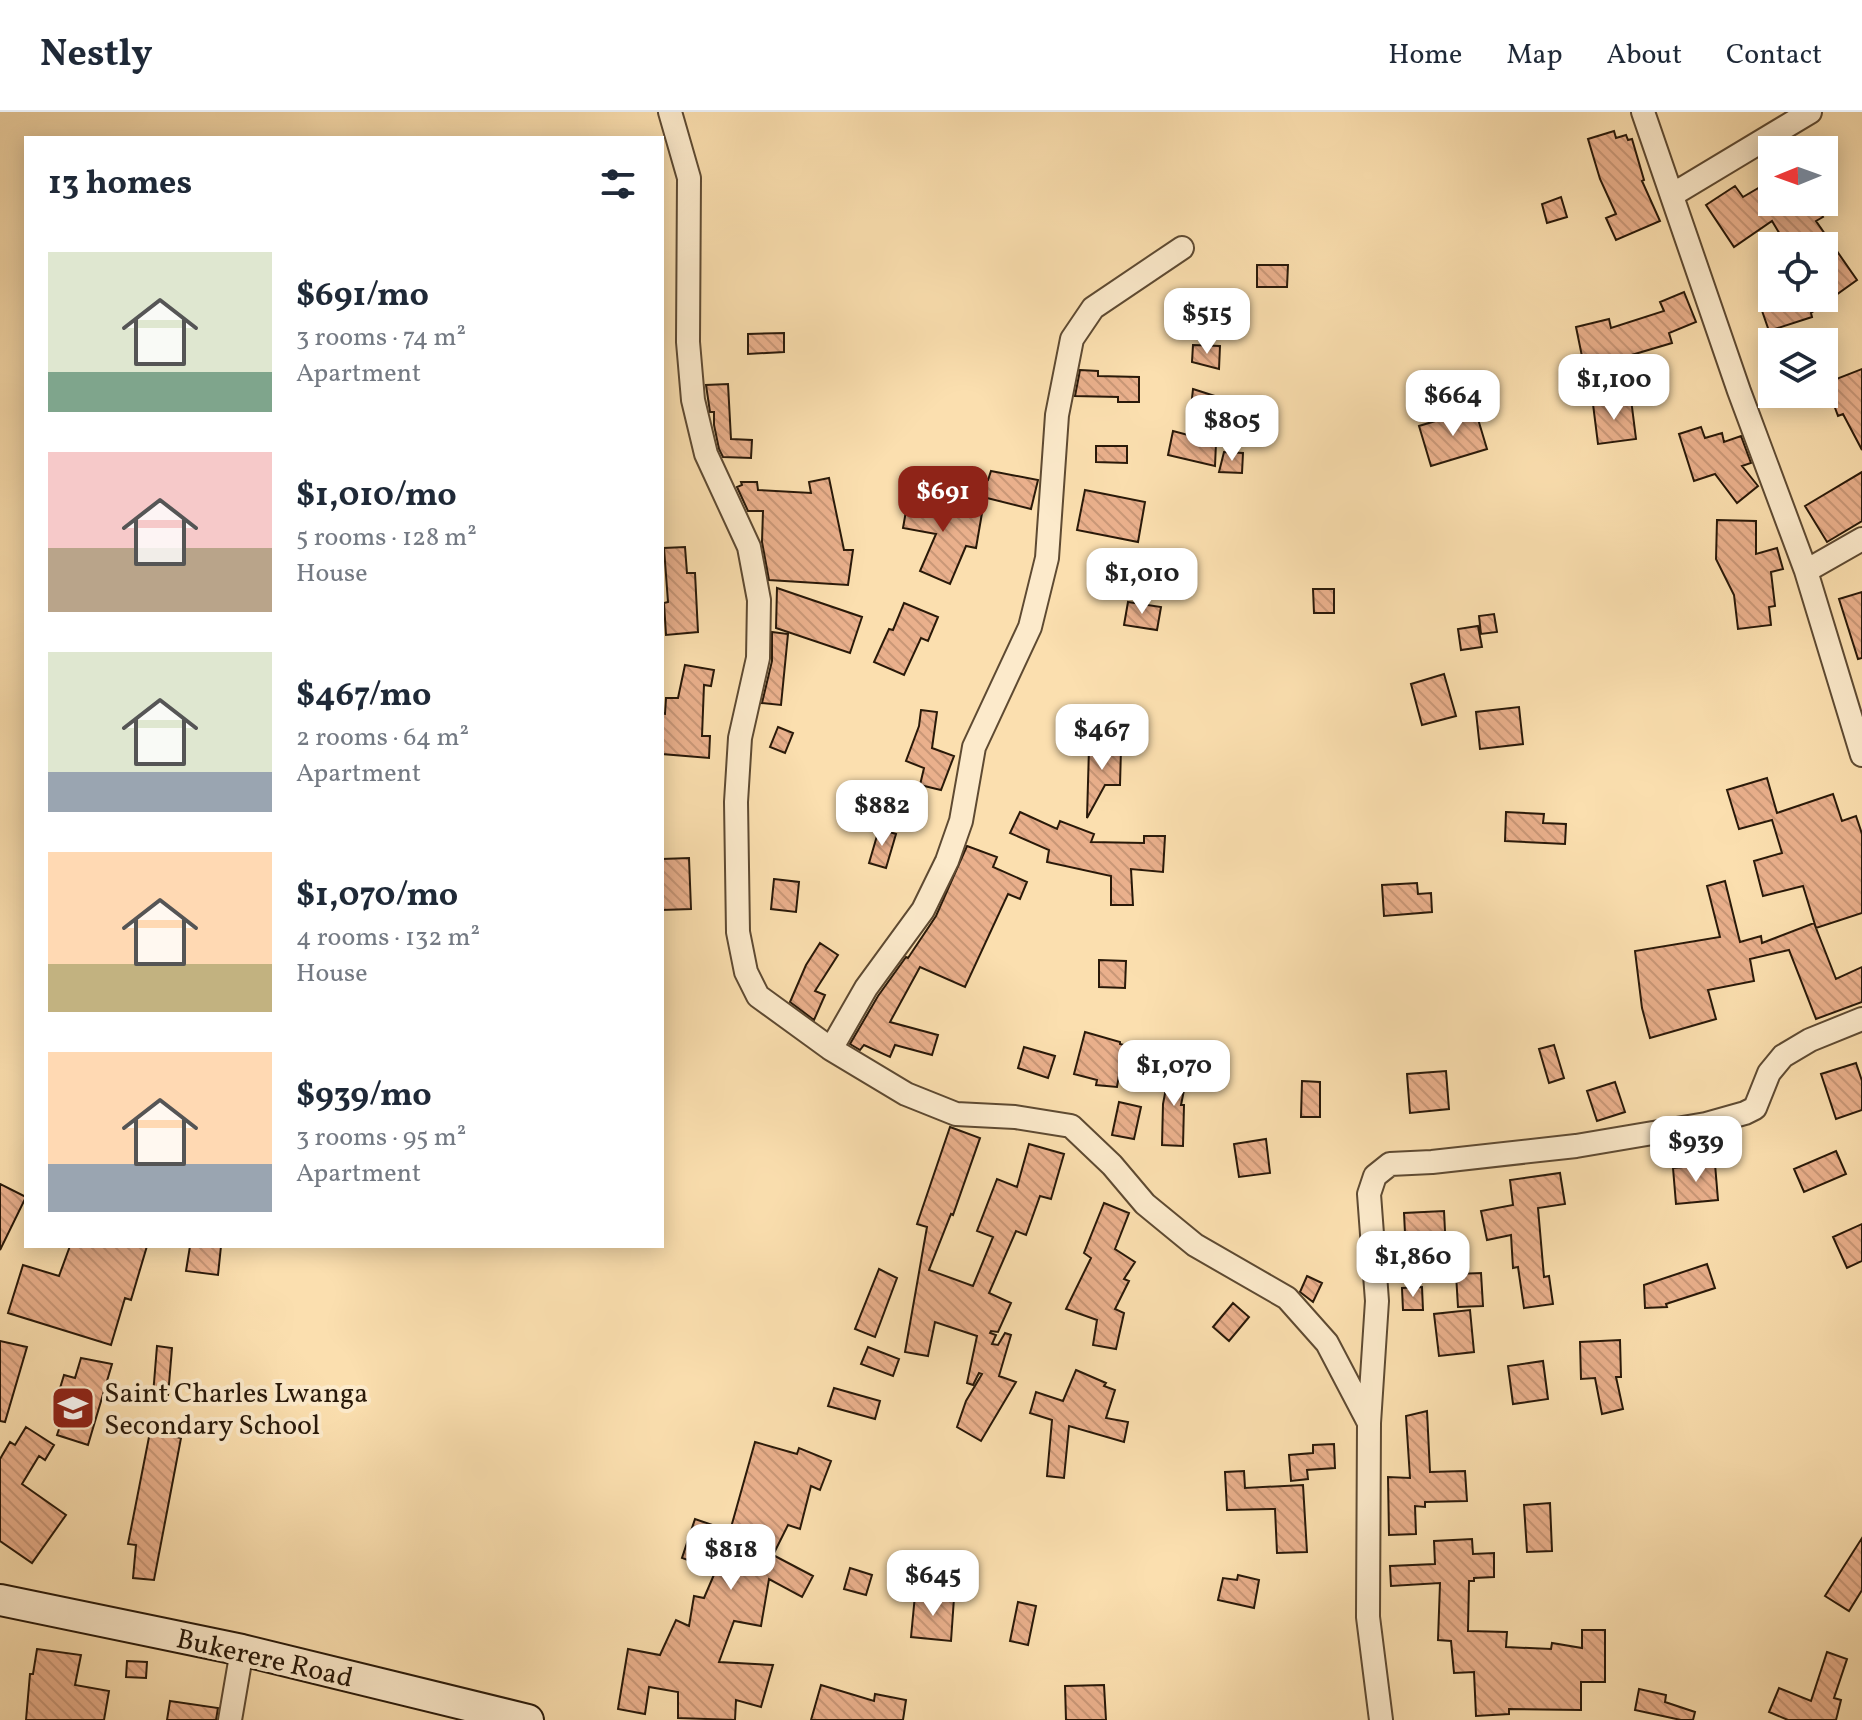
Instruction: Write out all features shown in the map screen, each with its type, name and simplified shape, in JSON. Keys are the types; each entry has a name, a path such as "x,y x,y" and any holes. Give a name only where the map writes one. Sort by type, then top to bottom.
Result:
{"street":[{"path":"670,112 689,178 688,342 693,400 706,454 749,547 759,600 758,658 740,738 736,802 738,932 746,972 758,996 831,1049 906,1094 956,1114 1015,1117 1071,1126 1112,1165 1145,1204 1195,1245 1287,1298 1327,1343 1369,1423"},
{"path":"1643,112 1739,391 1806,571 1862,755"},
{"path":"1672,195 1810,112"},
{"path":"831,1049 866,988 923,910 947,861 961,821 974,747 1030,627 1047,558 1057,415 1072,339 1093,308 1182,248"},
{"path":"1806,571 1862,539"},
{"path":"1381,1720 1368,1617 1369,1423 1377,1301 1369,1194 1375,1176 1390,1164 1576,1146 1706,1124 1745,1113 1755,1108 1769,1073 1783,1056 1810,1040 1862,1019"},
{"name":"Bukerere Road","path":"0,1600 242,1650 455,1711 528,1720"},
{"path":"230,1720 242,1650"}],"building":[{"path":"1614,131 1616,138 1626,135 1628,140 1632,139 1642,181 1660,221 1616,240 1606,218 1616,214 1600,179 1588,139"},
{"path":"1735,186 1743,197 1758,188 1758,216 1822,216 1816,221 1824,232 1779,232 1772,221 1734,247 1706,205"},
{"path":"1561,197 1567,217 1547,223 1542,204"},
{"path":"1838,253 1857,280 1838,294"},
{"path":"1257,265 1288,265 1287,287 1257,287"},
{"path":"1684,292 1696,322 1669,333 1672,343 1618,359 1619,363 1585,371 1576,327 1609,319 1611,328 1664,311 1660,302"},
{"path":"1230,309 1247,309 1247,330 1230,330"},
{"path":"1762,312 1812,312 1812,317 1778,328 1768,328"},
{"path":"784,333 784,352 748,354 748,334"},
{"path":"1193,345 1220,346 1219,369 1192,362"},
{"path":"1862,369 1862,450 1843,414 1838,416 1835,408 1838,408 1838,378"},
{"path":"1080,370 1098,371 1098,376 1139,377 1139,402 1118,402 1118,397 1075,396"},
{"path":"728,384 731,439 752,440 751,458 723,457 719,449 714,412 710,412 706,385"},
{"path":"1193,389 1218,397 1215,466 1168,455 1173,431 1188,435"},
{"path":"1631,399 1636,439 1598,444 1593,404"},
{"path":"1475,409 1487,449 1431,466 1419,426"},
{"path":"1701,427 1705,438 1722,433 1724,442 1741,436 1751,463 1742,466 1758,486 1737,503 1715,474 1694,481 1679,434"},
{"path":"1096,446 1127,446 1127,463 1096,462"},
{"path":"1224,452 1243,453 1242,473 1219,472"},
{"path":"991,471 1038,480 1031,509 979,496 984,479 988,480"},
{"path":"1862,472 1862,521 1827,542 1805,506"},
{"path":"829,478 844,550 853,550 848,585 769,580 762,542 763,511 748,511 737,487 742,485 741,482 757,482 758,490 811,493 809,482"},
{"path":"1085,490 1145,502 1138,542 1077,530"},
{"path":"909,494 941,500 940,505 982,513 976,548 966,546 950,584 920,571 936,534 903,528"},
{"path":"1717,520 1756,521 1756,554 1777,548 1783,569 1771,572 1775,606 1769,607 1771,625 1738,629 1734,595 1716,559"},
{"path":"685,547 687,573 695,573 698,632 666,635 664,603 668,602 664,548"},
{"path":"777,588 862,617 850,653 776,628"},
{"path":"1313,589 1334,589 1334,613 1314,613"},
{"path":"1862,592 1862,658 1858,659 1839,599"},
{"path":"1128,602 1161,607 1157,630 1124,625"},
{"path":"904,603 938,617 928,641 921,638 904,675 874,662 889,629 893,630"},
{"path":"1494,614 1497,632 1481,634 1479,616"},
{"path":"1478,626 1482,647 1461,650 1458,629"},
{"path":"772,632 788,634 781,705 762,703 772,661"},
{"path":"685,665 714,670 711,686 704,685 702,736 710,736 709,758 664,754 666,698 678,698"},
{"path":"1444,674 1456,716 1422,725 1411,684"},
{"path":"1519,707 1523,744 1480,749 1476,712"},
{"path":"921,710 937,712 932,748 954,756 941,790 920,785 924,768 906,761 919,726"},
{"path":"778,727 793,733 785,753 770,747"},
{"path":"1089,748 1121,749 1120,785 1105,785 1087,818"},
{"path":"1767,778 1777,813 1833,794 1842,821 1856,816 1862,834 1862,913 1816,928 1803,886 1763,896 1754,861 1782,853 1772,820 1739,829 1727,790"},
{"path":"1020,812 1057,829 1060,821 1094,834 1091,842 1144,843 1144,836 1165,836 1163,872 1131,869 1133,905 1111,905 1111,876 1047,862 1049,850 1010,833"},
{"path":"1506,812 1544,814 1543,823 1566,824 1565,844 1505,841"},
{"path":"879,829 896,834 886,868 869,863"},
{"path":"967,846 997,857 993,867 1027,882 1020,899 1008,894 965,987 920,967 890,1022 938,1035 932,1055 895,1045 890,1057 864,1045 860,1050 850,1044 878,996 936,916"},
{"path":"689,858 691,909 664,910 664,859"},
{"path":"774,879 799,882 796,912 771,909"},
{"path":"1725,881 1740,942 1761,936 1762,943 1814,923 1836,979 1862,967 1862,1002 1816,1019 1789,950 1750,959 1754,981 1708,990 1716,1019 1650,1038 1642,1008 1635,951 1720,937 1707,886"},
{"path":"1417,883 1418,894 1431,893 1432,912 1384,916 1382,885"},
{"path":"820,943 838,955 815,991 825,995 814,1020 790,1002 806,965"},
{"path":"1099,960 1126,961 1125,988 1099,987"},
{"path":"1085,1032 1124,1045 1117,1087 1096,1085 1097,1080 1074,1074"},
{"path":"1554,1045 1564,1078 1549,1083 1539,1049"},
{"path":"1024,1047 1055,1056 1048,1078 1018,1068"},
{"path":"1856,1063 1862,1081 1862,1110 1836,1119 1821,1074"},
{"path":"1170,1067 1188,1070 1181,1105 1184,1105 1183,1146 1162,1145 1163,1104"},
{"path":"1446,1071 1449,1109 1410,1113 1407,1074"},
{"path":"1302,1081 1320,1082 1320,1117 1301,1117"},
{"path":"1615,1082 1625,1112 1597,1121 1587,1091"},
{"path":"1119,1102 1141,1107 1134,1139 1112,1135"},
{"path":"950,1127 980,1138 953,1215 929,1270 973,1286 993,1237 977,1231 997,1179 1017,1187 1029,1144 1064,1154 1051,1199 1040,1196 1026,1235 1016,1231 989,1293 1011,1303 998,1332 990,1333 996,1335 992,1344 998,1345 1005,1333 1011,1335 999,1376 1016,1382 981,1441 957,1427 966,1401 982,1374 979,1373 973,1385 967,1383 977,1336 935,1322 928,1356 905,1352 927,1227 917,1224"},
{"path":"1266,1139 1270,1173 1239,1177 1234,1144"},
{"path":"1836,1151 1846,1174 1804,1192 1794,1169"},
{"path":"1715,1164 1718,1200 1676,1204 1673,1168"},
{"path":"1560,1173 1565,1204 1538,1208 1544,1277 1549,1276 1553,1304 1524,1308 1518,1267 1513,1268 1511,1235 1487,1240 1481,1211 1513,1205 1510,1180"},
{"path":"0,1184 24,1196 24,1201 0,1250"},
{"path":"1104,1203 1129,1213 1115,1249 1135,1262 1124,1279 1129,1281 1115,1309 1124,1313 1116,1349 1093,1345 1097,1320 1066,1309 1091,1258 1084,1253"},
{"path":"1444,1211 1447,1271 1407,1273 1404,1213"},
{"path":"1862,1224 1862,1261 1847,1268 1833,1237"},
{"path":"69,1248 146,1248 131,1300 125,1298 111,1345 8,1313 23,1265 59,1276"},
{"path":"190,1248 221,1248 218,1275 186,1271"},
{"path":"1707,1264 1715,1288 1666,1304 1667,1307 1645,1308 1644,1285"},
{"path":"879,1269 897,1278 875,1337 855,1329"},
{"path":"1481,1273 1483,1306 1458,1307 1456,1274"},
{"path":"1307,1276 1322,1283 1313,1302 1300,1292"},
{"path":"1422,1287 1423,1310 1403,1310 1402,1288"},
{"path":"1233,1303 1249,1317 1229,1341 1213,1327"},
{"path":"1470,1310 1474,1352 1439,1356 1434,1314"},
{"path":"1620,1340 1621,1377 1616,1377 1623,1409 1602,1414 1595,1378 1581,1379 1580,1342"},
{"path":"0,1341 27,1347 5,1422 0,1421"},
{"path":"157,1346 172,1348 168,1396 153,1395"},
{"path":"868,1347 899,1359 893,1376 861,1364"},
{"path":"81,1358 112,1364 88,1445 57,1435 65,1411 54,1408 64,1375 75,1378"},
{"path":"1543,1361 1548,1399 1513,1404 1508,1366"},
{"path":"1076,1370 1115,1390 1106,1418 1128,1422 1124,1442 1069,1426 1064,1478 1047,1476 1052,1420 1030,1413 1036,1392 1063,1401"},
{"path":"834,1388 880,1401 875,1419 828,1406"},
{"path":"1427,1411 1430,1472 1465,1471 1467,1501 1425,1502 1425,1507 1415,1506 1416,1534 1389,1535 1388,1477 1410,1478 1406,1416"},
{"path":"26,1427 54,1445 45,1460 39,1456 22,1484 66,1515 32,1563 0,1541 0,1459 10,1442 15,1445"},
{"path":"150,1432 181,1438 154,1580 133,1578 136,1545 128,1544"},
{"path":"755,1442 797,1454 799,1448 831,1461 820,1490 811,1486 800,1529 788,1525 773,1555 813,1576 802,1597 769,1579 761,1626 734,1621 719,1662 773,1665 761,1707 736,1700 735,1720 678,1718 678,1692 649,1687 645,1714 618,1709 628,1649 660,1655 676,1620 689,1626 694,1596 704,1598 716,1570 682,1558 695,1519 730,1531"},
{"path":"1334,1444 1335,1468 1307,1470 1308,1479 1291,1481 1289,1455 1313,1453 1313,1445"},
{"path":"1244,1471 1245,1488 1303,1485 1307,1552 1277,1553 1275,1509 1227,1510 1225,1472"},
{"path":"1550,1503 1552,1551 1527,1552 1524,1505"},
{"path":"1862,1538 1862,1590 1849,1611 1825,1596"},
{"path":"1472,1539 1473,1554 1494,1553 1494,1577 1469,1581 1468,1631 1507,1632 1506,1647 1551,1649 1552,1643 1582,1648 1582,1630 1605,1630 1605,1682 1581,1682 1581,1710 1509,1709 1509,1714 1476,1716 1474,1672 1454,1673 1451,1641 1438,1640 1440,1583 1391,1586 1390,1566 1435,1564 1434,1541"},
{"path":"850,1568 872,1575 866,1595 844,1589"},
{"path":"1238,1575 1259,1580 1254,1608 1218,1600 1223,1578 1237,1580"},
{"path":"915,1595 954,1598 951,1641 911,1637"},
{"path":"1018,1602 1036,1606 1028,1645 1010,1641"},
{"path":"37,1649 81,1655 75,1685 109,1691 104,1720 26,1720 30,1674 33,1674"},
{"path":"1827,1652 1847,1659 1834,1698 1841,1700 1836,1720 1788,1720 1769,1712 1779,1688 1811,1701"},
{"path":"127,1661 147,1662 146,1678 126,1677"},
{"path":"821,1685 874,1701 875,1694 906,1700 903,1720 811,1720"},
{"path":"1104,1685 1106,1720 1066,1720 1065,1686"},
{"path":"1639,1689 1666,1695 1665,1702 1695,1712 1693,1720 1635,1710"},
{"path":"170,1701 218,1708 216,1720 167,1720"}],"place":[{"name":"Saint Charles Lwanga Secondary School","path":"73,1408"}]}
